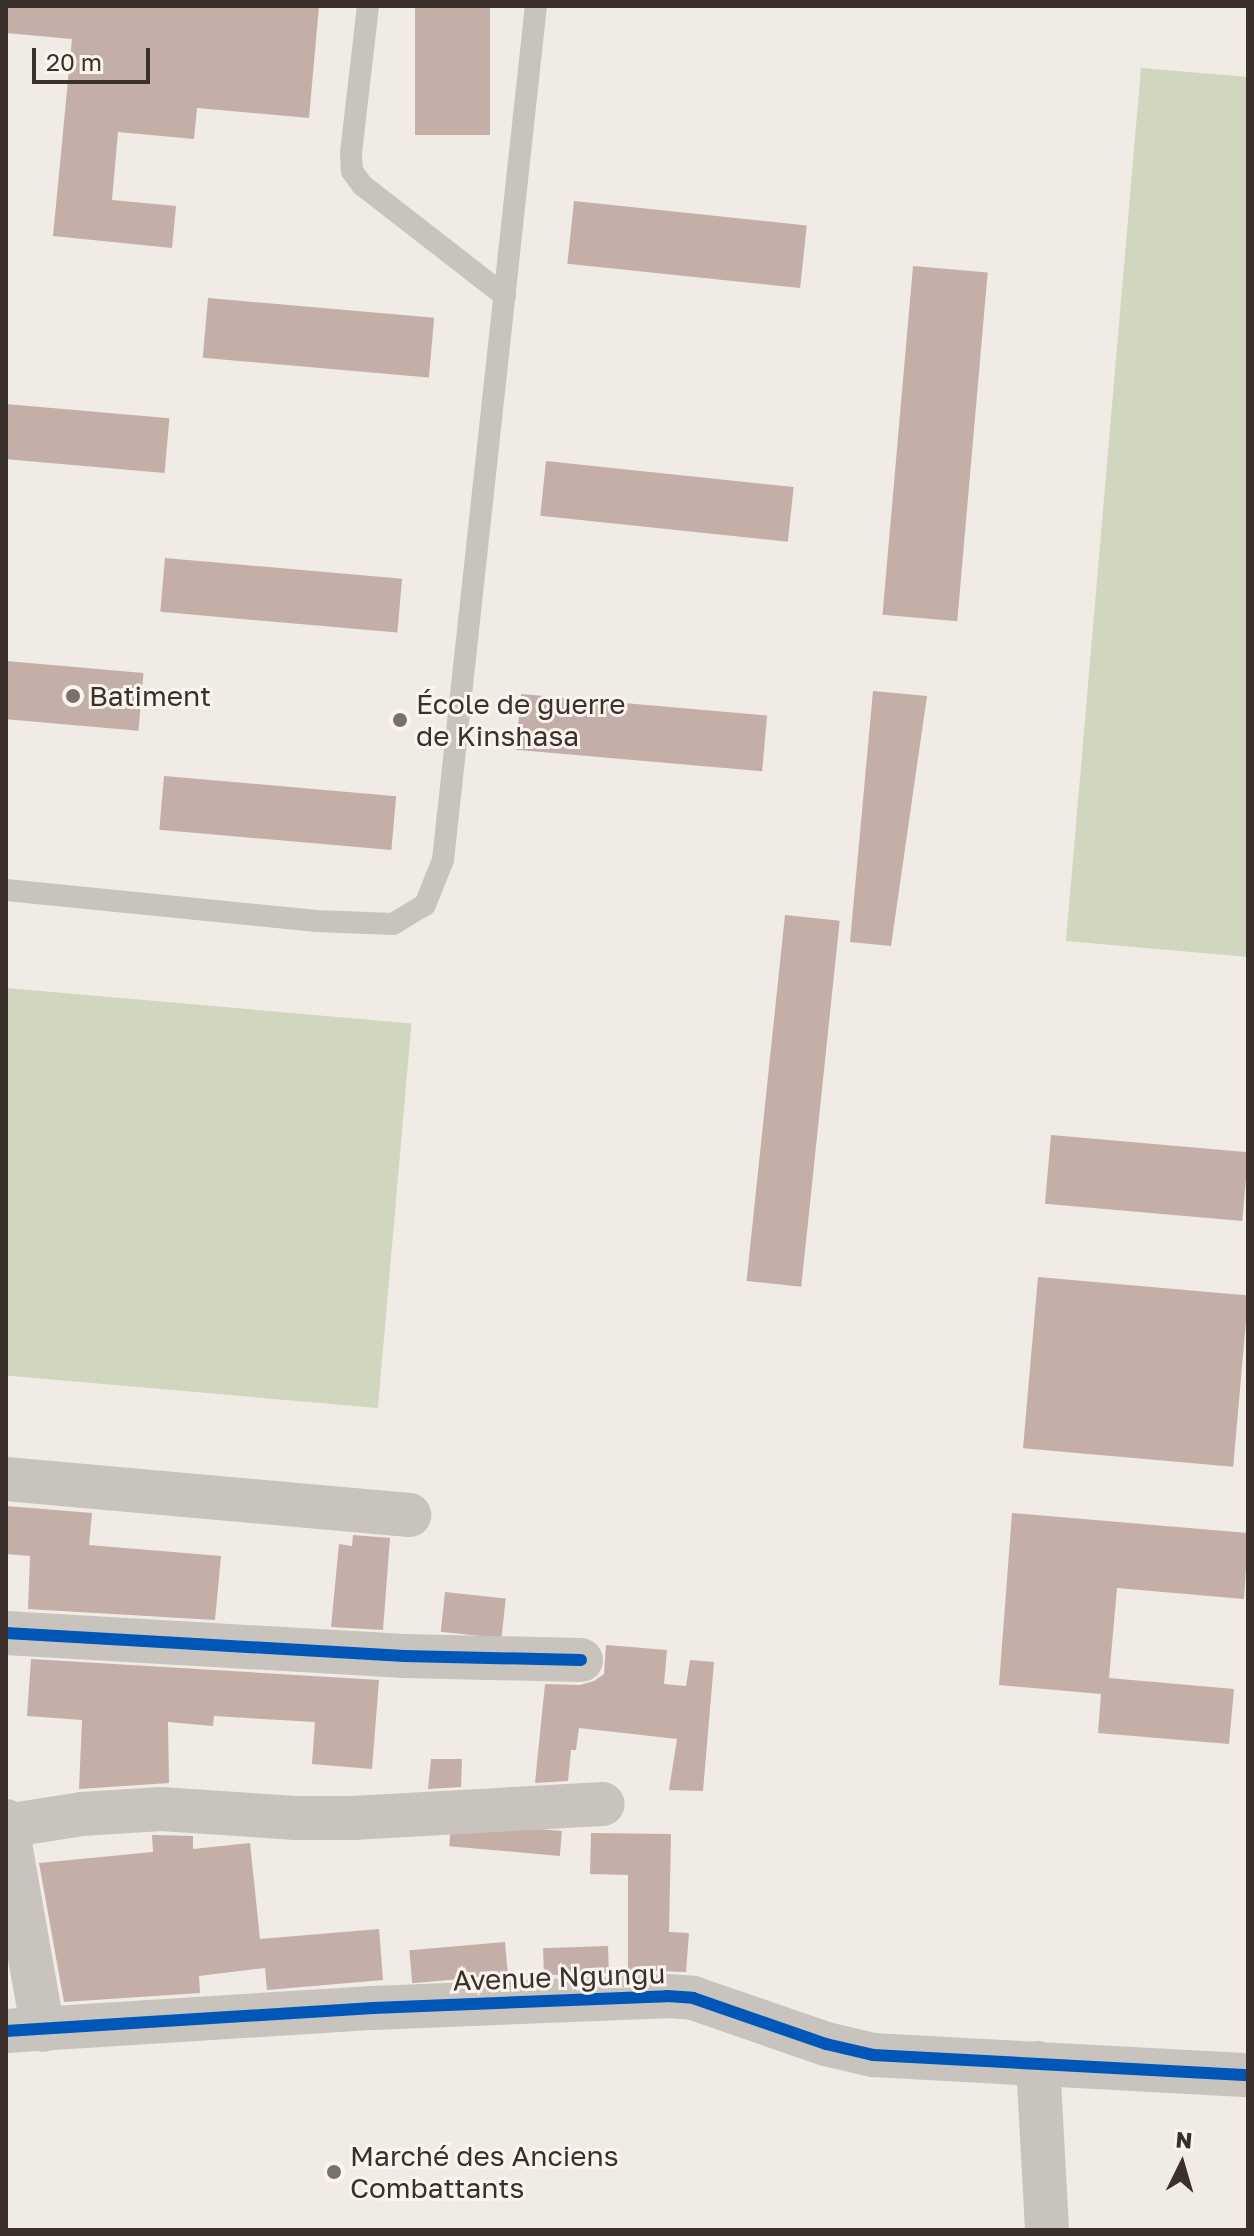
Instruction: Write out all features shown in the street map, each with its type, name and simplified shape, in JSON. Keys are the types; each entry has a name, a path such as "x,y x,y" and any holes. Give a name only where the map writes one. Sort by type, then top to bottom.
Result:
{"street":[{"path":"6,1479 409,1515"},
{"path":"6,1633 404,1656 581,1660"},
{"path":"24,2030 6,1824 82,1814 161,1809 296,1818 353,1818 603,1804"},
{"name":"Avenue Ngungu","path":"24,2030 373,2008 667,1996 693,1998 826,2044 873,2055 1248,2075"},
{"path":"1038,2063 1047,2230"}],"lane":[{"path":"368,6 351,153 352,171 362,185 505,296"},
{"path":"6,890 316,921 393,924 425,905 443,860 536,6"}],"green space":[{"path":"1141,68 1248,77 1248,957 1066,941"},
{"path":"6,988 411,1023 378,1408 6,1375"}],"building":[{"path":"6,6 319,6 309,118 197,108 194,139 118,132 112,200 176,206 172,248 53,236 72,39 6,33"},
{"path":"415,6 490,6 490,135 415,135"},
{"path":"574,201 807,225 800,288 567,264"},
{"path":"913,266 988,273 957,621 882,615"},
{"path":"208,298 434,318 429,378 203,358"},
{"path":"6,404 169,418 165,473 6,459"},
{"path":"546,461 794,487 788,542 540,516"},
{"path":"165,558 402,579 397,633 160,612"},
{"name":"Batiment","path":"6,661 143,673 138,731 6,719"},
{"path":"873,691 927,696 891,946 850,942"},
{"path":"521,694 767,716 762,771 516,750"},
{"path":"164,776 396,796 391,850 159,830"},
{"path":"785,915 840,921 801,1287 747,1281"},
{"path":"1051,1135 1248,1152 1242,1221 1045,1204"},
{"path":"1038,1277 1248,1295 1233,1467 1023,1448"},
{"path":"6,1506 92,1513 89,1545 221,1556 215,1620 28,1609 30,1556 6,1554"},
{"path":"1012,1513 1248,1533 1244,1599 1117,1588 1109,1678 1234,1689 1229,1744 1098,1733 1101,1694 999,1685"},
{"path":"353,1535 390,1538 383,1630 331,1627 339,1544 352,1546"},
{"path":"445,1592 506,1598 501,1638 441,1632"},
{"path":"606,1645 667,1650 664,1684 686,1686 690,1660 714,1662 703,1791 669,1790 677,1739 579,1728 576,1750 571,1750 568,1781 535,1783 545,1684 580,1685 594,1681 604,1674"},
{"path":"31,1659 379,1680 372,1769 312,1764 315,1722 214,1716 213,1726 168,1722 169,1783 79,1789 82,1720 27,1716"},
{"path":"431,1759 462,1759 461,1787 428,1789"},
{"path":"451,1821 562,1831 560,1856 449,1846"},
{"path":"591,1833 671,1834 669,1932 689,1933 686,1972 628,1970 628,1875 590,1874"},
{"path":"152,1835 193,1836 193,1849 250,1843 260,1939 379,1929 383,1980 267,1990 265,1968 199,1976 200,1993 64,2002 39,1863 153,1852"},
{"path":"505,1942 508,1975 412,1983 409,1950"},
{"path":"608,1946 609,1973 544,1975 543,1948"}],"cycle path":[{"path":"6,1633 404,1656 581,1660"},
{"path":"6,2031 373,2008 667,1996 693,1998 826,2044 873,2055 1248,2075"}],"place":[{"name":"Batiment","path":"73,696"},
{"name":"École de guerre de Kinshasa","path":"400,720"},
{"name":"Marché des Anciens Combattants","path":"334,2172"}]}
